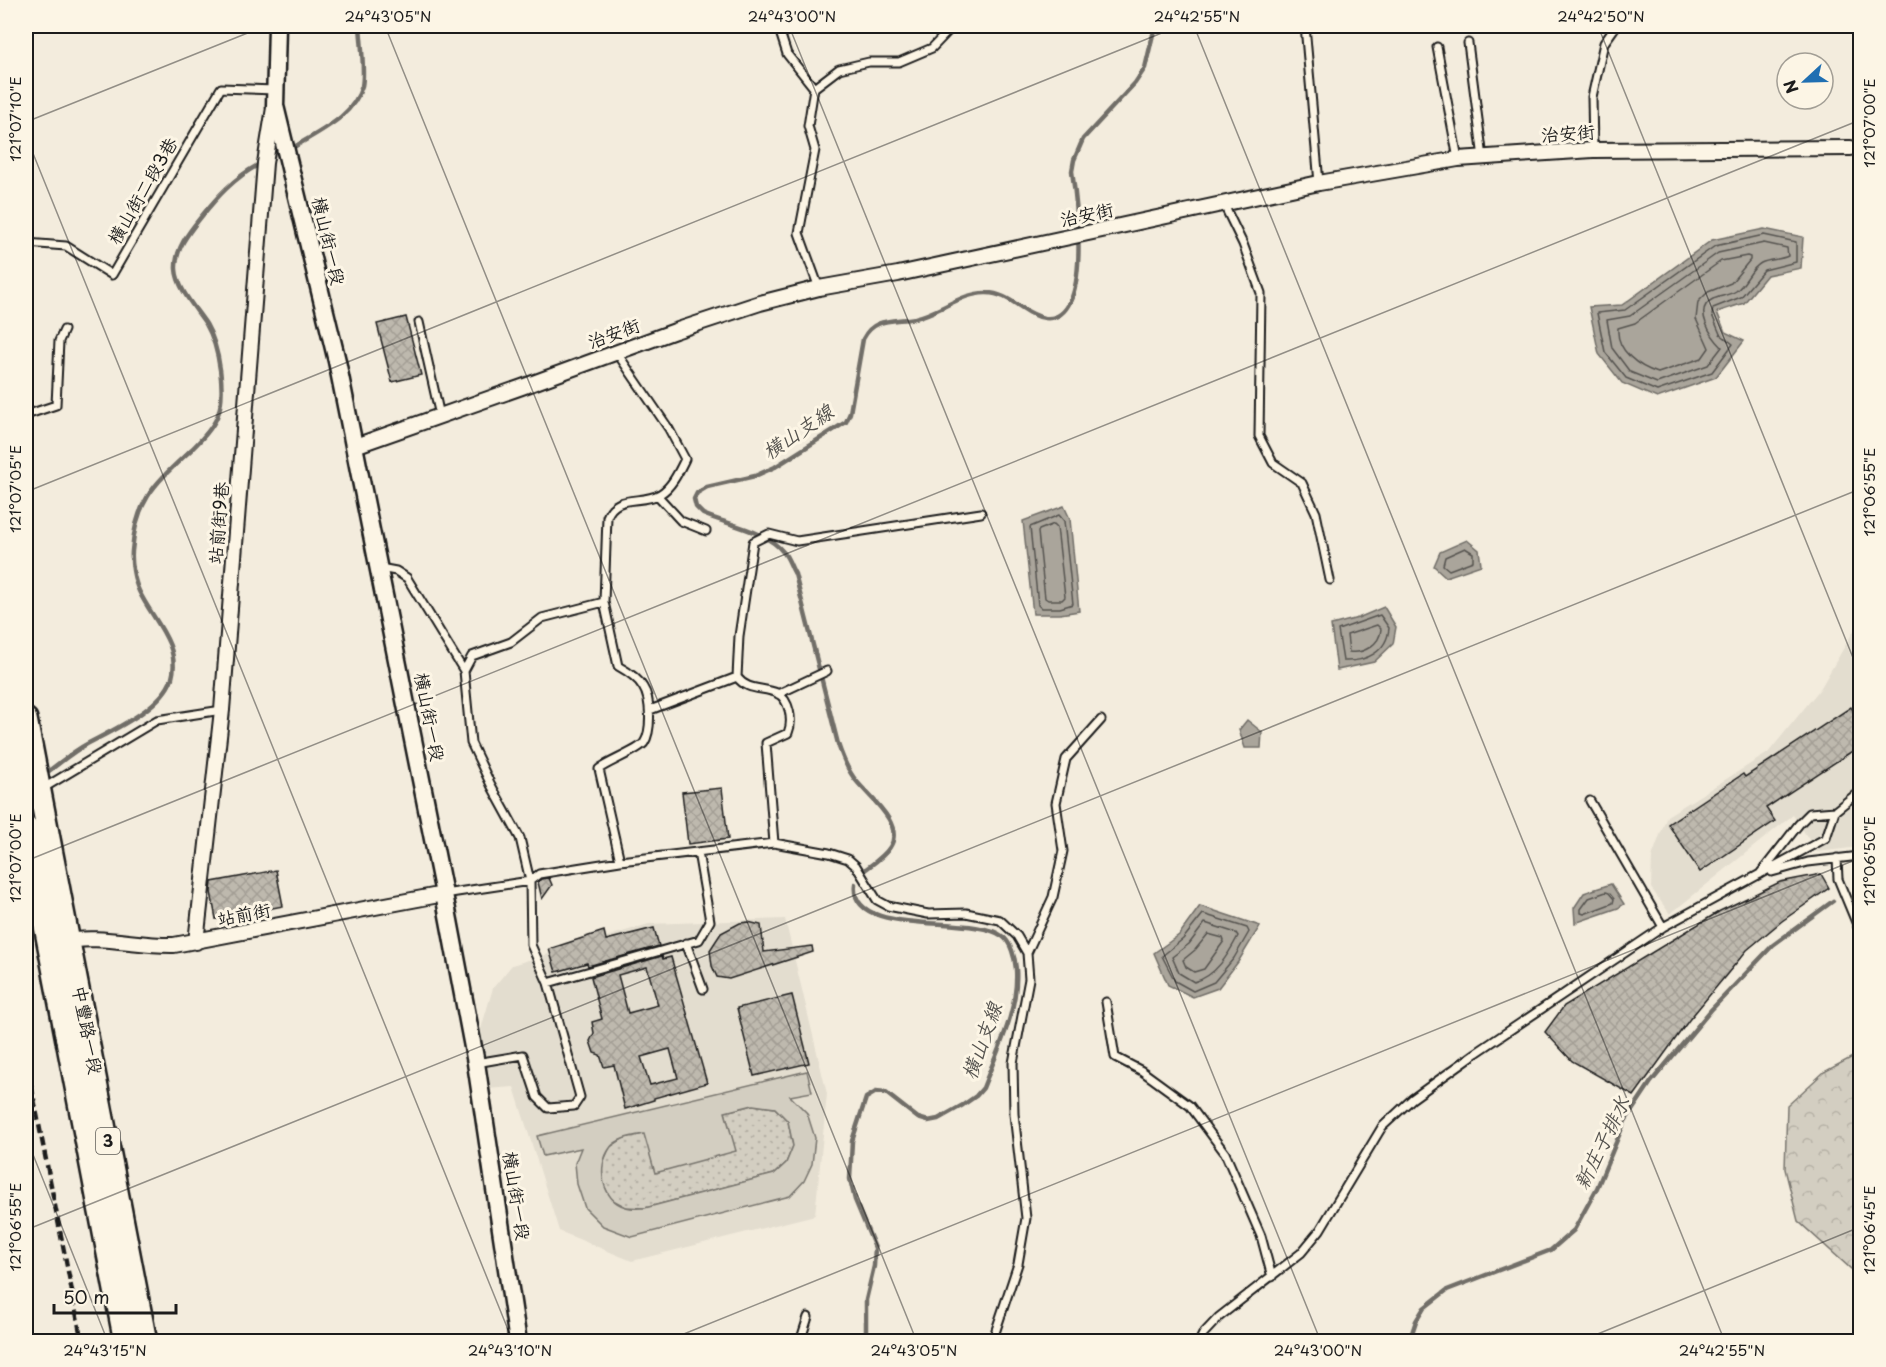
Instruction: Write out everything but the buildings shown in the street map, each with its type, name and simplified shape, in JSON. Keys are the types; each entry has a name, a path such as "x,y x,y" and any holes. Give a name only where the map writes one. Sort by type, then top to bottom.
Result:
{"main road":[{"name":"中豐路一段","path":"26,719 146,1341"},
{"name":"中豐路一段","path":"26,827 125,1341"}],"street":[{"name":"橫山街一段","path":"277,26 275,98 337,361 444,894 476,1063 518,1341"},
{"name":"站前街9巷","path":"196,942 222,710 265,163 275,98"},
{"name":"治安街","path":"355,446 760,303 819,288 898,274 1319,183 1458,159 1593,150 1856,149"},
{"name":"站前街","path":"48,945 69,940 95,938 154,946 196,942 444,894"}],"lane":[{"path":"778,26 787,54 814,88"},
{"path":"819,288 799,233 815,150 808,126 814,88 839,69 868,62 899,62 932,48 953,26"},
{"path":"1305,26 1319,183"},
{"path":"1593,150 1592,97 1604,43 1616,26"},
{"path":"1468,43 1483,158"},
{"path":"1437,47 1458,159"},
{"name":"橫山街二段3巷","path":"26,243 66,246 111,275 220,88 275,98"},
{"path":"1224,205 1243,244 1261,293 1259,436 1273,463 1302,483 1316,513 1330,580"},
{"path":"419,322 440,416"},
{"path":"26,415 56,405 59,341 64,330"},
{"path":"617,353 669,429 685,459 665,490 658,496 618,503 610,508 607,517 604,602 618,666 628,671 644,687 650,710 648,734 643,745 599,769 620,861"},
{"path":"658,496 681,521 706,531"},
{"path":"774,843 766,743 788,733 792,724 788,706 778,694 751,687 742,683 737,677 739,636 753,542 769,534 797,541 981,513"},
{"path":"379,568 396,571 407,578 464,670 471,742 520,838 530,881 531,945 548,983 580,1097 574,1106 548,1107 537,1097 523,1055 476,1063"},
{"path":"464,670 472,656 511,642 542,618 604,602"},
{"path":"778,694 827,670"},
{"path":"650,710 737,677"},
{"path":"40,790 156,720 222,710"},
{"path":"1027,954 1053,897 1063,851 1056,803 1066,759 1101,720"},
{"path":"1758,876 1810,813 1835,811 1860,792"},
{"path":"1590,801 1664,927"},
{"path":"1199,1341 1219,1317 1301,1253 1320,1230 1382,1127 1412,1099 1476,1053 1664,927 1826,838 1835,811"},
{"path":"444,894 530,881 539,874 620,861 774,843 829,853 848,859 856,866 877,900 888,906 928,914 966,913 1000,920 1017,936 1027,954 1029,979 1013,1063 1014,1114 1026,1218 1018,1264 992,1341"},
{"path":"548,983 699,940 710,921 698,852"},
{"path":"1758,876 1808,861 1860,856"},
{"path":"1837,858 1838,879 1860,932"},
{"path":"686,943 703,989"},
{"path":"1106,1002 1115,1057 1142,1071 1190,1106 1225,1153 1261,1236 1272,1277"},
{"path":"800,1341 808,1317"}],"shaded area":[{"path":"1860,620 1860,847 1817,852 1793,815 1670,914 1651,888 1652,857 1667,816 1768,753 1820,689"},
{"path":"785,919 827,1094 815,1215 632,1261 559,1231 514,1087 487,1089 481,1029 493,988 512,965 649,924"}],"green space":[{"path":"1860,1053 1860,1277 1798,1221 1785,1169 1787,1106 1824,1072"},
{"path":"807,1071 812,1092 790,1096 807,1113 815,1138 812,1164 804,1181 790,1196 632,1237 603,1226 585,1208 577,1184 575,1163 581,1148 543,1156 537,1136","holes":["753,1105 775,1108 788,1121 793,1146 786,1163 774,1174 645,1208 628,1208 618,1204 607,1191 603,1164 610,1148 621,1140 644,1134 655,1173 736,1151 725,1112"]},
{"path":"753,1105 775,1108 788,1121 793,1146 786,1163 774,1174 645,1208 626,1207 611,1199 603,1183 602,1165 610,1147 624,1138 644,1134 735,1151 725,1112"}],"water":[{"path":"1764,229 1803,237 1801,268 1767,275 1744,303 1717,312 1725,332 1744,341 1716,377 1657,398 1622,383 1599,354 1589,307 1622,305 1712,240"},
{"path":"1064,506 1070,519 1079,611 1033,614 1023,521"},
{"path":"1467,540 1479,550 1481,565 1446,577 1434,566 1440,552"},
{"path":"1384,607 1396,627 1393,644 1374,662 1337,670 1331,625 1358,618"},
{"path":"1247,720 1262,732 1261,748 1245,748 1239,730"},
{"path":"1611,884 1624,904 1575,923 1574,908 1584,893"},
{"path":"1200,906 1260,926 1238,962 1218,988 1193,997 1168,985 1154,953 1179,935"}],"waterway":[{"path":"291,149 342,116 357,97 362,86 363,73 360,26"},
{"name":"橫山支線","path":"862,872 890,847 894,838 893,828 882,810 854,778 843,757 795,574 786,555 776,545 757,533 703,514 696,507 694,499 697,493 707,487 755,476 775,467 846,422 850,413 863,339 867,332 878,324 915,318 960,299 987,293 1003,296 1037,316 1045,318 1060,314 1070,301 1076,281 1078,231 1072,171 1074,160 1083,139 1135,83 1145,68 1155,26"},
{"path":"46,773 71,754 148,708 167,689 172,678 174,666 169,643 139,591 134,577 132,566 134,533 143,504 158,482 203,438 212,426 217,417 221,396 218,357 211,333 180,284 176,262 184,241 207,210 234,182 258,165"},
{"name":"橫山支線","path":"855,884 858,901 871,912 891,919 987,929 1002,936 1014,955 1016,969 1011,1015 983,1088 976,1096 938,1119 928,1121 918,1118 886,1093 876,1092 866,1098 852,1141 850,1179 855,1200 875,1248 874,1266 866,1300 866,1342"},
{"name":"新庄子排水","path":"1856,888 1860,886"},
{"name":"新庄子排水","path":"1409,1342 1416,1321 1424,1308 1447,1290 1551,1250 1574,1230 1597,1188 1625,1121 1651,1082 1711,1010 1773,945 1833,901"}],"railway":[{"path":"26,1059 82,1342"}]}
